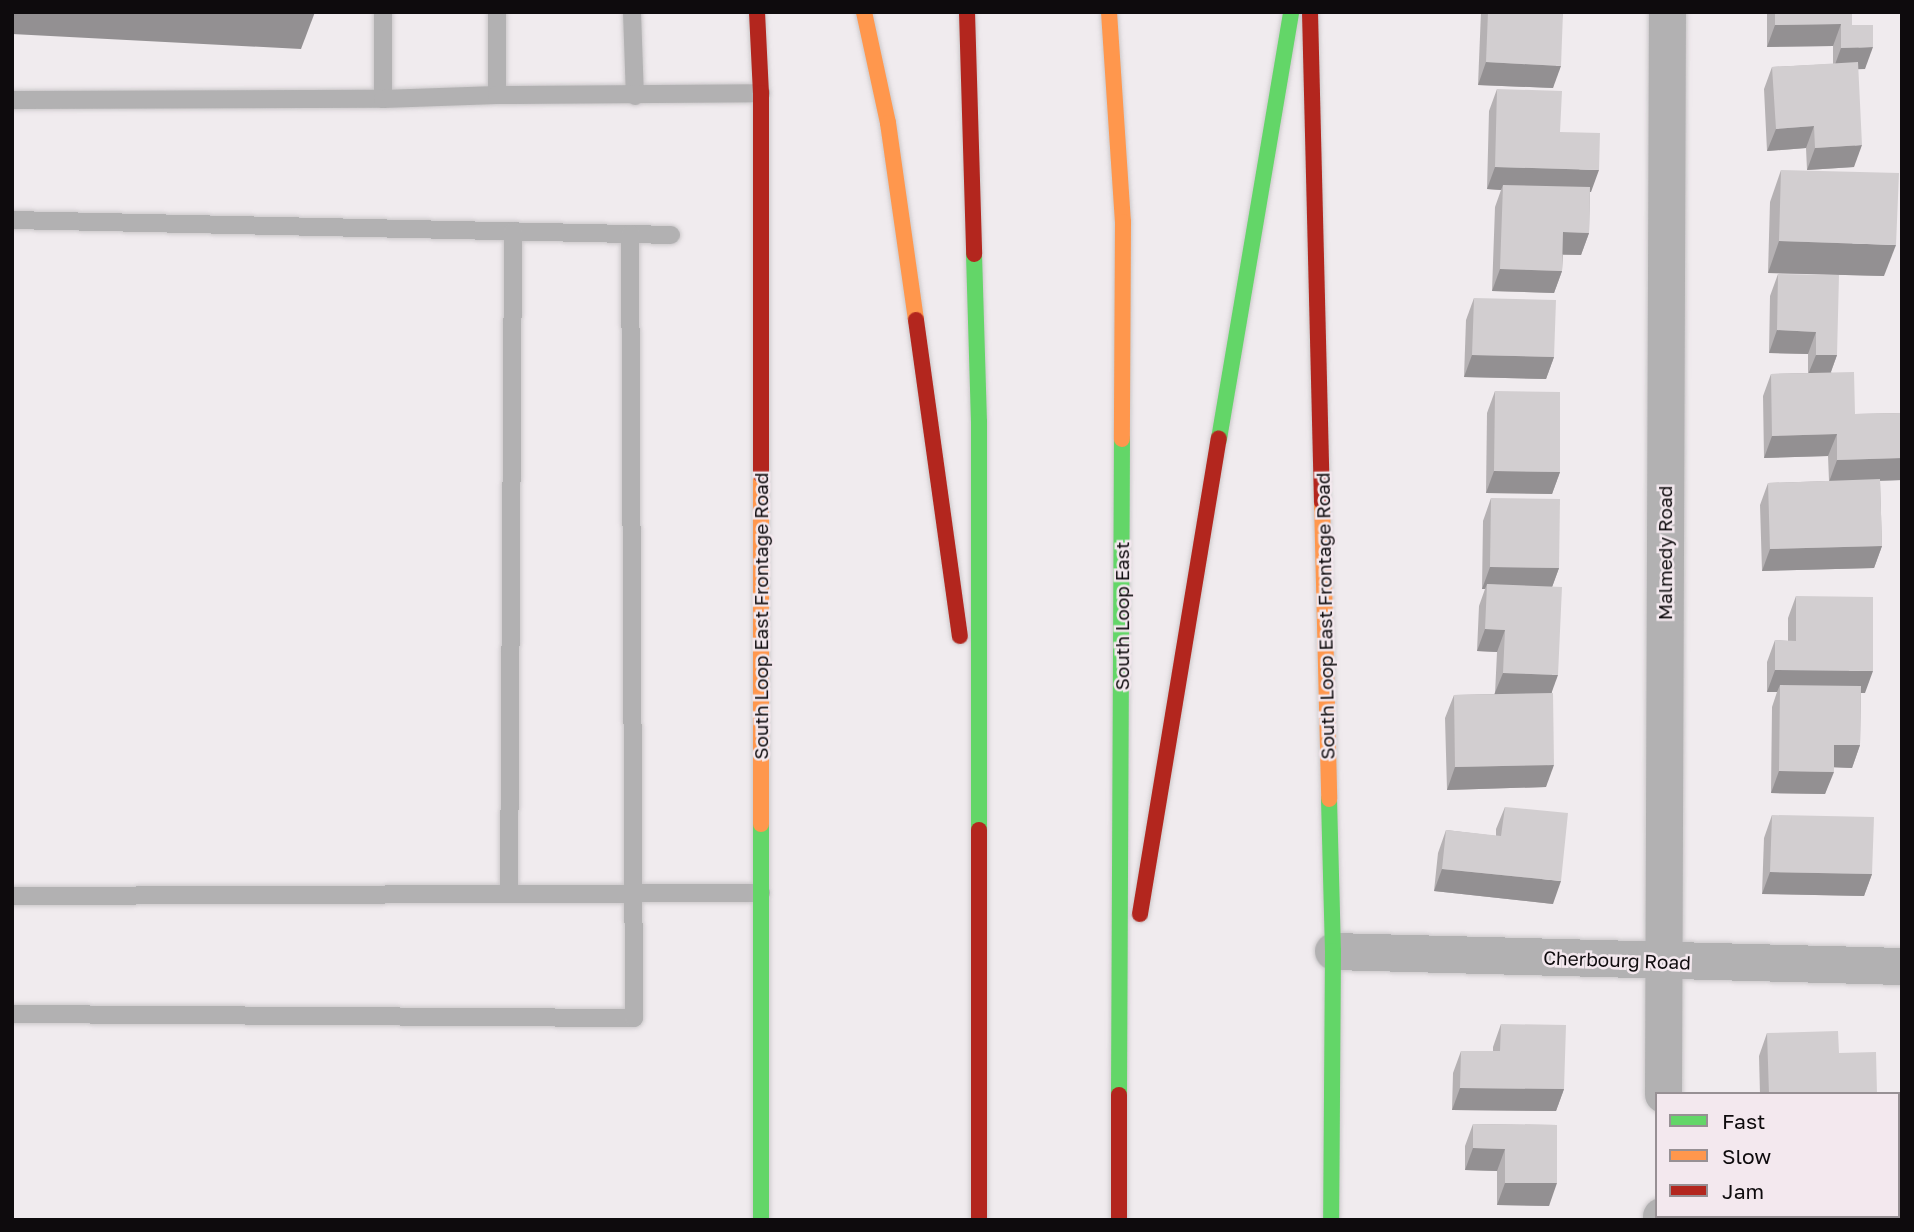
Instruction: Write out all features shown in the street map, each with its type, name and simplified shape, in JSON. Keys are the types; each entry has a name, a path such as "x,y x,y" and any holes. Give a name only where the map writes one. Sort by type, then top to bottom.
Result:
{"main road":[{"name":"South Loop East Frontage Road","path":"757,12 761,93 761,1220"},
{"path":"864,12 888,123 981,786"},
{"path":"967,12 979,422 979,1220"},
{"name":"South Loop East","path":"1109,12 1123,222 1119,1220"},
{"path":"1121,1026 1291,12"},
{"name":"South Loop East Frontage Road","path":"1310,12 1333,951 1331,1220"}],"street":[{"name":"Malmedy Road","path":"1663,1092 1667,12"},
{"name":"Cherbourg Road","path":"1333,951 1664,962 1902,966"}],"lane":[{"path":"383,12 383,99"},
{"path":"497,12 497,95"},
{"path":"632,12 635,96"},
{"path":"12,100 383,99 497,95 761,93"},
{"path":"12,220 671,234"},
{"path":"509,894 513,231"},
{"path":"12,1014 634,1018 630,234"},
{"path":"12,896 761,893"}],"building":[{"path":"1488,12 1563,12 1561,66 1486,62"},
{"path":"1775,12 1852,12 1852,25 1873,25 1873,47 1841,48 1841,24 1775,25"},
{"path":"1858,62 1862,145 1815,148 1814,126 1776,129 1772,67"},
{"path":"1497,89 1562,91 1560,132 1600,133 1599,170 1495,167"},
{"path":"1781,170 1899,173 1896,245 1779,241"},
{"path":"1503,185 1590,187 1589,233 1563,232 1562,271 1500,269"},
{"path":"1778,274 1839,275 1837,355 1816,355 1816,332 1777,330"},
{"path":"1474,298 1556,300 1554,357 1472,355"},
{"path":"1854,372 1855,414 1902,413 1902,458 1837,460 1837,434 1772,436 1771,374"},
{"path":"1495,391 1560,392 1560,472 1494,471"},
{"path":"1880,479 1882,546 1770,549 1768,483"},
{"path":"1491,498 1560,499 1559,568 1490,567"},
{"path":"1487,584 1562,587 1558,675 1503,673 1505,630 1485,629"},
{"path":"1796,596 1873,597 1873,671 1775,670 1775,640 1796,641"},
{"path":"1780,685 1861,686 1860,745 1834,745 1834,772 1779,771"},
{"path":"1553,693 1554,765 1455,767 1454,695"},
{"path":"1505,807 1568,813 1561,881 1442,869 1446,830 1501,836"},
{"path":"1772,815 1874,817 1872,874 1770,872"},
{"path":"1501,1024 1566,1025 1564,1089 1460,1088 1461,1051 1500,1051"},
{"path":"1838,1031 1839,1053 1876,1052 1877,1092 1769,1092 1767,1033"},
{"path":"1473,1124 1557,1125 1557,1183 1505,1183 1505,1149 1473,1148"}],"traffic: fast":[{"path":"1219,439 1291,12"},
{"path":"974,254 979,422 979,830"},
{"path":"1119,1095 1122,439"},
{"path":"1329,799 1333,951 1331,1220"},
{"path":"761,824 761,1220"}],"traffic: slow":[{"path":"864,12 888,123 916,320"},
{"path":"1109,12 1123,222 1122,439"},
{"path":"761,475 761,824"},
{"path":"1322,502 1329,799"}],"traffic: jam":[{"path":"757,12 761,93 761,475"},
{"path":"967,12 974,254"},
{"path":"1310,12 1322,502"},
{"path":"916,320 960,636"},
{"path":"1140,914 1219,439"},
{"path":"979,830 979,1220"},
{"path":"1119,1095 1119,1220"}]}
